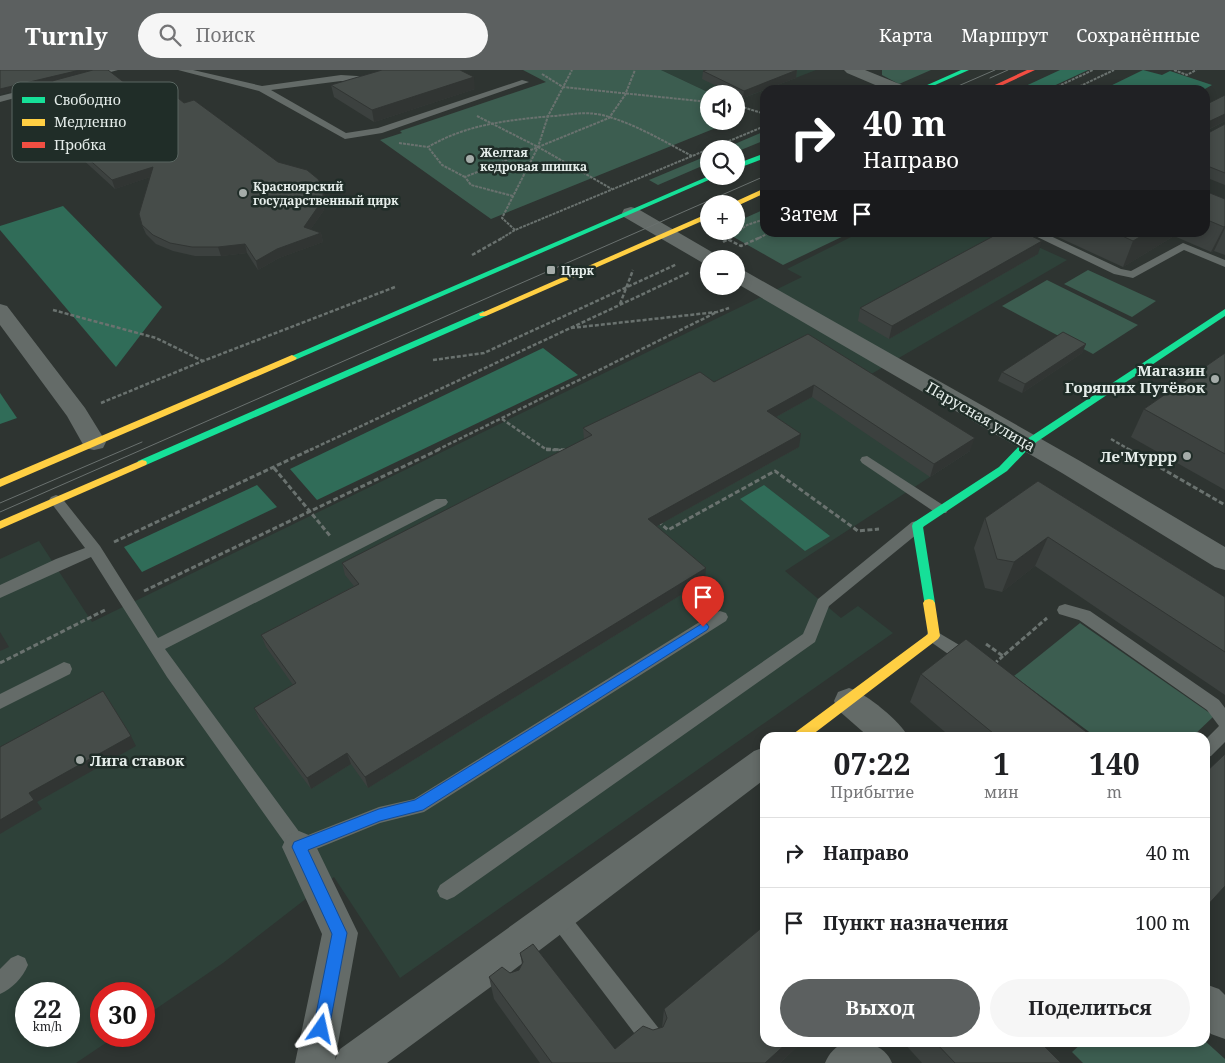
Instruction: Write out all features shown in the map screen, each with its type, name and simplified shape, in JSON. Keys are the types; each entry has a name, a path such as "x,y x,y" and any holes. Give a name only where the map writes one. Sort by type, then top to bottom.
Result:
{"main road":[{"path":"931,85 966,70"},
{"path":"998,85 1032,70"},
{"path":"745,163 760,157"},
{"path":"0,483 700,183"},
{"path":"745,199 760,192"},
{"path":"0,525 700,219"},
{"path":"806,732 934,636 917,526 1003,469 1028,443 1225,312"}],"street":[{"path":"862,71 891,85"},
{"path":"631,213 700,253"},
{"name":"Парусная улица","path":"745,279 1028,443 1225,560"},
{"path":"4,321 77,413 94,442"},
{"path":"849,700 885,732"},
{"path":"354,1063 503,967 557,915 760,766"},
{"path":"299,847 340,933 315,1063"},
{"path":"1210,1007 1225,1020"}],"lane":[{"path":"67,82 114,70"},
{"path":"182,70 262,89 345,136 379,131 525,82"},
{"path":"332,70 341,78"},
{"path":"262,89 341,78 373,80 406,70"},
{"path":"1043,237 1118,272 1133,275 1183,246 1225,264"},
{"path":"867,460 941,510"},
{"path":"56,500 71,516 95,550 155,647 299,847 379,815 418,806 720,617"},
{"path":"155,647 441,502"},
{"path":"447,891 809,638 823,603 917,526"},
{"path":"0,592 95,550"},
{"path":"1065,610 1084,616 1213,705 1225,721"},
{"path":"934,636 986,671"},
{"path":"0,702 64,669"},
{"path":"1210,746 1225,731"},
{"path":"557,915 652,1038"},
{"path":"0,984 18,965"},
{"path":"836,1063 846,1053 863,1051 881,1063"}],"path":[{"path":"516,230 502,218 538,147 548,116 572,70"},
{"path":"464,177 609,118 625,95 634,70"},
{"path":"1061,85 1093,70"},
{"path":"1082,85 1114,70"},
{"path":"1174,70 1187,75 1196,70"},
{"path":"541,74 556,81 563,87 625,95 700,101"},
{"path":"457,105 538,147 612,190"},
{"path":"745,108 760,112"},
{"path":"513,196 471,185 464,177 442,165 428,147 442,137 491,124 548,116 588,113 626,123 693,156"},
{"path":"732,140 760,128"},
{"path":"469,257 516,230 700,153"},
{"path":"745,226 751,221 760,220"},
{"path":"714,250 728,240 742,246 761,237"},
{"path":"425,360 449,359 484,353 627,287 700,258"},
{"path":"620,305 636,263"},
{"path":"95,550 681,277"},
{"path":"101,403 203,361 397,287"},
{"path":"0,663 126,600 502,419 717,312 729,308"},
{"path":"53,310 156,338 203,361"},
{"path":"567,329 717,312"},
{"path":"502,419 547,450 570,450"},
{"path":"1111,439 1225,505"},
{"path":"274,468 343,552"},
{"path":"654,518 668,530 775,471 858,531 917,526"},
{"path":"986,671 1054,613 1065,610"},
{"path":"982,641 1003,656"}],"shaded area":[{"path":"523,70 661,70 700,88 700,130 711,130 491,219 380,140 402,133 400,131 546,82"},
{"path":"661,70 816,70 777,85 760,85 760,92 745,98 745,85 700,85 700,88"},
{"path":"882,70 931,70 899,84 882,75"},
{"path":"760,133 760,142 745,148 744,140"},
{"path":"700,159 700,167 658,185 649,180"},
{"path":"760,211 760,237 842,237 783,265 739,240 745,240 745,218"},
{"path":"851,237 1016,237 1067,260 861,380 970,451 785,571 841,618 858,606 893,633 400,978 334,877 223,963 155,1009 155,982 90,982 90,1047 100,1047 76,1063 0,1063 0,559 39,541 92,622 802,277 787,269"},
{"path":"1088,270 1156,301 1132,317 1064,284"},
{"path":"1047,280 1138,325 1093,354 1002,306"},
{"path":"1080,623 1214,716 1197,732 1089,732 1014,676"},
{"path":"1210,1046 1225,1059 1225,1063 1083,1063 1072,1052 1078,1047"}],"green space":[{"path":"1060,70 1088,70 1056,85 1028,85"},
{"path":"1143,70 1162,75 1170,71 1212,85 1210,86 1112,85"},
{"path":"63,206 162,307 116,367 0,230 0,226"},
{"path":"543,348 578,375 317,500 290,469"},
{"path":"0,393 17,418 0,424"},
{"path":"257,485 277,507 142,572 124,547"},
{"path":"764,485 830,536 805,551 740,499"}],"building":[{"path":"0,70 80,70 29,82 12,82 12,86 0,89"},
{"name":"Красноярский государственный цирк","path":"93,70 108,70 124,82 53,82 52,81"},
{"path":"382,70 460,70 474,77 372,110 331,85"},
{"path":"797,70 745,91 745,85 732,85 703,71"},
{"path":"1225,95 1225,114 1210,121 1210,102"},
{"name":"Красноярский государственный цирк","path":"178,98 184,103 194,100 278,162 307,170 318,179 324,189 322,201 304,227 321,233 277,249 256,261 245,244 192,247 170,243 153,235 142,225 139,214 153,167 112,180 92,162 178,162"},
{"path":"1225,124 1225,173 1210,167 1210,132"},
{"path":"1210,193 1225,199 1224,227 1210,221"},
{"path":"992,237 1034,237 1042,241 892,326 860,308"},
{"path":"1125,237 1140,237 1133,241"},
{"path":"1063,332 1086,344 1025,384 1002,372"},
{"path":"808,334 975,438 934,464 814,385 767,411 801,434 648,519 706,568 365,777 347,753 307,778 254,708 296,683 261,635 359,584 342,563 592,435 583,428 700,372 714,382"},
{"path":"1225,353 1225,454 1144,409"},
{"path":"1038,481 1225,597 1225,652 1048,537 1014,562 997,559 985,518"},
{"path":"966,639 1086,732 992,732 921,674"},
{"path":"103,691 131,736 29,793 34,800 0,820 0,747"},
{"path":"1225,754 1225,886 1210,902 1210,768"},
{"path":"760,929 760,1047 783,1047 765,1063 552,1063 489,977 502,967 510,973 519,970 523,962 520,953 533,944 615,1049 643,1026 653,1030 663,1027 667,1018 664,1009"},
{"path":"940,1047 1045,1047 1061,1063 955,1063"}],"tram line":[{"path":"960,85 995,70"},
{"path":"990,78 1008,70"},
{"path":"0,512 760,178"},
{"path":"0,503 142,442"}],"traffic: fast":[{"path":"931,85 966,70"},
{"path":"745,163 760,157"},
{"path":"292,358 700,182"},
{"path":"929,603 917,526 1003,469 1028,443 1225,312"},
{"path":"142,463 483,314"}],"traffic: slow":[{"path":"745,199 760,192"},
{"path":"483,314 700,219"},
{"path":"0,483 292,358"},
{"path":"0,525 142,463"},
{"path":"806,732 934,636 929,603"}],"traffic: jam":[{"path":"998,85 1032,70"}],"place":[{"name":"Желтая кедровая шишка","path":"470,159"},
{"name":"Красноярский государственный цирк","path":"243,193"},
{"name":"Цирк","path":"551,270"},
{"name":"Магазин Горящих Путёвок","path":"1215,379"},
{"name":"Ле'Муррр","path":"1187,456"},
{"name":"Лига ставок","path":"80,760"}],"route":[{"path":"321,1029 340,933 299,847 379,815 418,806 703,627"}]}
